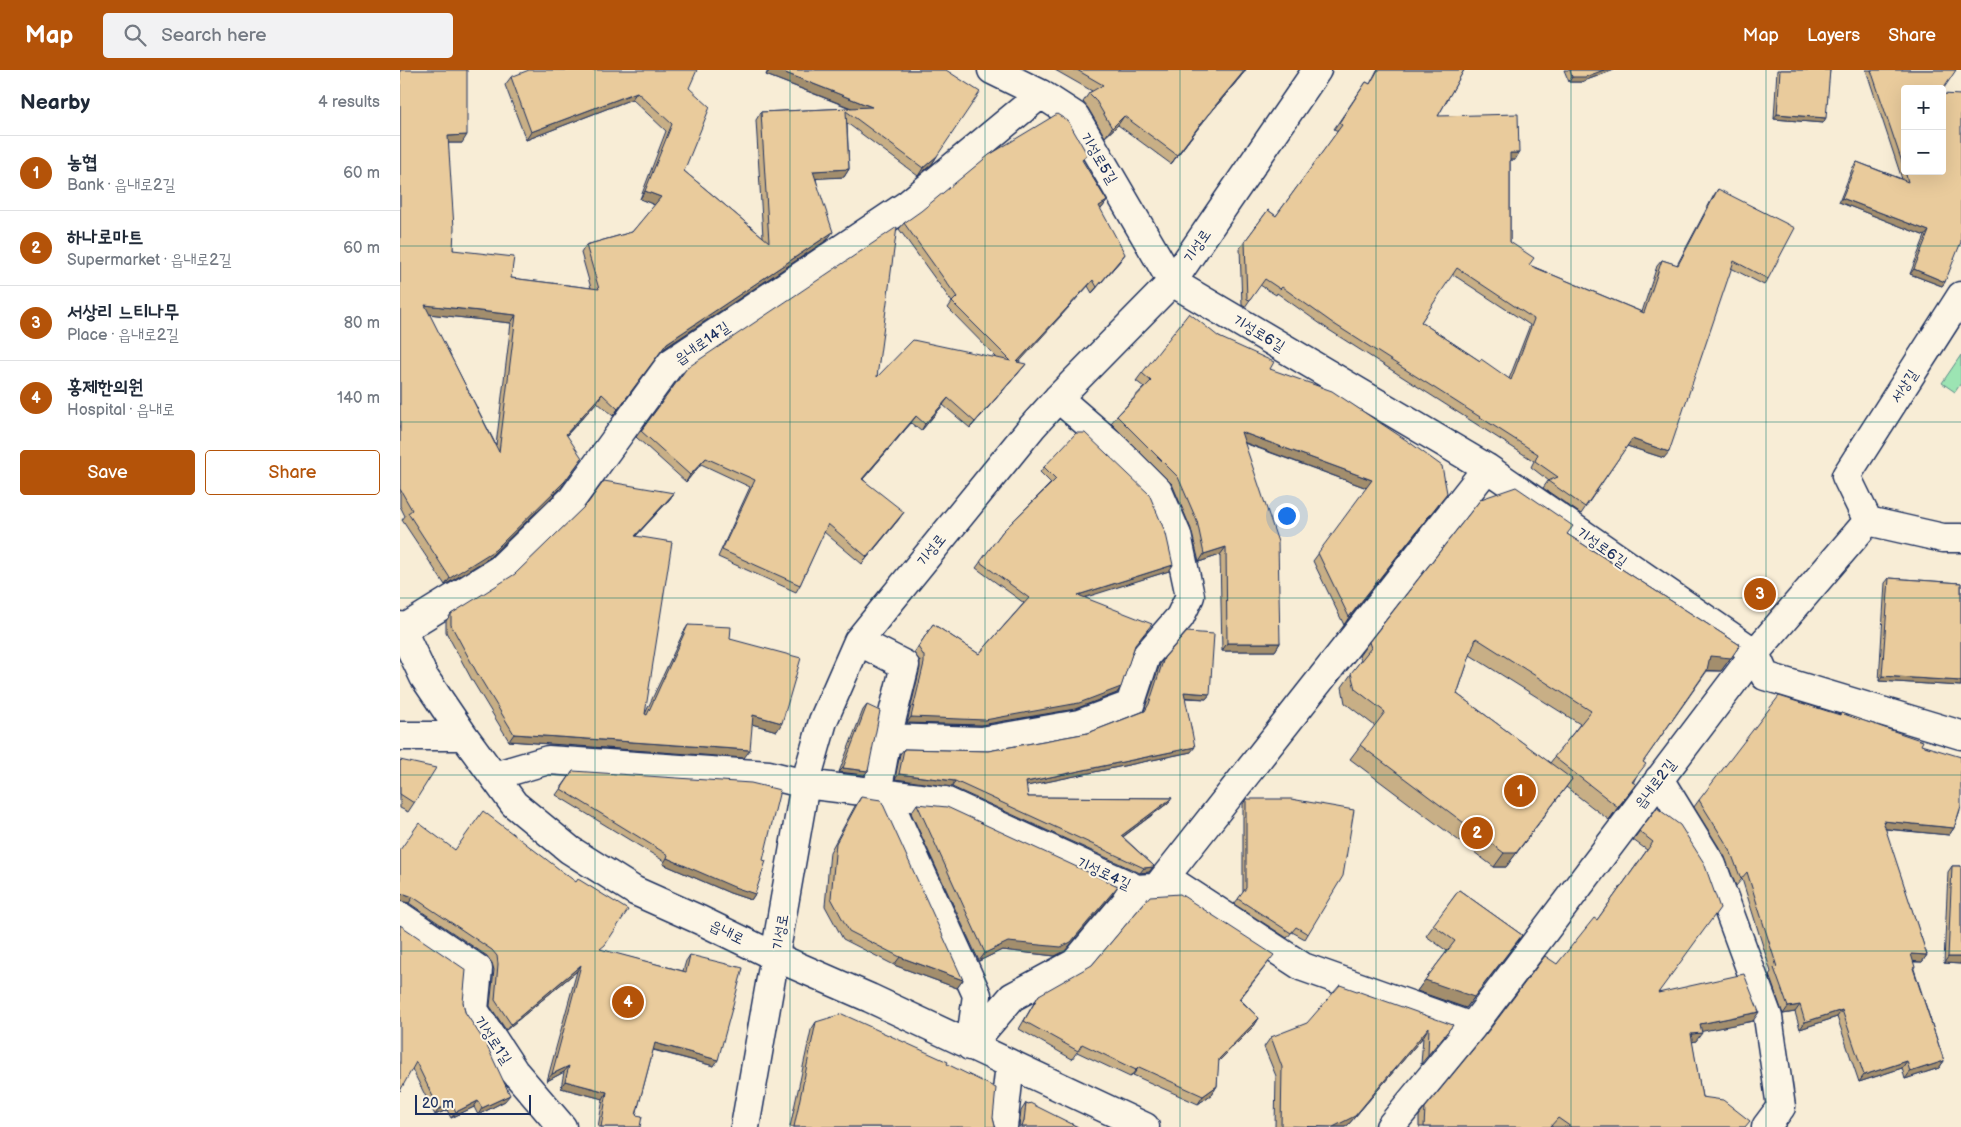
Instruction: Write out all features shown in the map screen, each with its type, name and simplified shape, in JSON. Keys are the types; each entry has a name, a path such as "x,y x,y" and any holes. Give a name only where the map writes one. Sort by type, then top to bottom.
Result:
{"street":[{"name":"기성로5길","path":"992,70 1041,94 1075,116 1172,282"},
{"name":"기성로","path":"745,1127 805,784 823,720 858,641 1058,398 1172,282 1318,70"},
{"name":"읍내로14길","path":"401,628 499,570 572,499 671,363 907,205 1041,94"},
{"name":"기성로6길","path":"1172,282 1487,468 1755,653"},
{"name":"서상길","path":"1868,521 1846,476 1961,296"},
{"path":"887,738 982,741 1079,724 1130,705 1146,656 1180,617 1190,596 1177,535 1158,491 1109,442 1058,398"},
{"path":"970,1046 1012,997 1075,963 1147,888 1487,468"},
{"path":"1868,521 1943,538 1961,538"},
{"name":"읍내로2길","path":"1390,1127 1472,1027 1755,653 1868,521"},
{"name":"읍내로","path":"401,628 424,677 514,804 570,850 635,891 776,957 870,998 1145,1127"},
{"path":"858,641 904,665 887,738 882,794 977,995 970,1046"},
{"path":"1755,653 1764,676 1961,735"},
{"path":"400,736 464,736"},
{"name":"기성로4길","path":"494,776 548,760 769,775 805,784 945,801 1147,888 1179,886 1303,967 1472,1027"},
{"path":"1659,779 1712,865 1768,1017 1781,1107 1766,1127"},
{"name":"기성로1길","path":"400,916 478,969 474,1010 514,1071 562,1127"},
{"path":"1002,1127 1010,1064"}],"green space":[{"path":"1961,355 1961,383 1955,392 1942,383"}],"building":[{"path":"400,70 467,70 467,135 448,136 454,228 453,250 514,257 511,278 599,289 586,245 632,232 661,197 645,191 672,124 637,92 531,132 511,77 529,70 697,70 689,88 710,107 684,171 769,242 761,112 872,107 778,70 946,70 980,92 937,156 923,168 846,111 849,169 813,171 833,232 667,343 618,409 602,394 566,434 582,458 565,481 495,550 450,578 408,513 412,510 400,489","holes":["425,305 516,315 499,452"]},
{"path":"1077,70 1245,70 1177,155 1124,116 1112,128 1095,99 1089,93 1103,85"},
{"path":"1378,70 1464,70 1438,116 1518,114 1519,153 1510,153 1510,242 1534,258 1529,265 1644,313 1662,260 1678,265 1718,189 1795,228 1768,279 1734,261 1669,452 1632,439 1585,507 1548,481 1558,477 1535,461 1538,454 1334,324 1282,287 1280,289 1265,279 1250,300 1247,299 1245,241 1268,210 1276,216 1342,125 1339,123 1366,82 1370,84","holes":["1457,268 1534,319 1511,380 1421,322"]},
{"path":"1570,70 1604,70 1585,77 1572,77"},
{"path":"1780,70 1830,70 1826,118 1777,114"},
{"path":"1871,70 1956,70 1946,85 1901,85 1901,159"},
{"path":"1946,94 1961,95 1961,242 1945,282 1914,269 1929,231 1842,198 1857,162 1908,182 1906,175 1946,175"},
{"path":"1057,114 1068,121 1087,154 1082,160 1107,201 1099,206 1125,254 1097,287 1093,280 1017,362 1026,364 975,422 948,398 925,424 916,416 862,479 904,512 867,557 828,524 800,585 722,550 755,480 706,458 690,475 641,431 687,368 897,227 877,377 913,340 1011,361 952,302 957,297 904,223 989,155"},
{"path":"1189,313 1219,337 1274,362 1270,369 1332,391 1442,466 1447,493 1349,617 1318,553 1372,480 1241,432 1278,542 1280,643 1227,643 1226,547 1204,554 1197,521 1178,477 1117,416 1151,381 1142,373"},
{"path":"1076,433 1085,433 1149,494 1166,534 1173,565 1078,595 1152,624 1135,645 1121,687 1079,703 985,720 911,717 924,663 924,656 918,647 933,624 979,654 1029,598 980,562 1003,531 1056,479 1044,467"},
{"path":"604,481 674,493 635,536 672,542 645,714 647,715 688,625 731,627 730,639 801,658 782,723 753,715 750,750 514,734 477,673 451,625 451,614 515,574 588,503"},
{"path":"1516,487 1573,526 1567,534 1740,645 1731,658 1710,656 1707,670 1643,762 1646,764 1632,782 1636,784 1618,807 1554,757 1591,711 1476,638 1457,694 1572,779 1516,853 1504,853 1360,745 1385,712 1355,689 1351,673 1371,648 1369,642 1481,499"},
{"path":"1889,578 1961,583 1961,681 1882,676"},
{"path":"1187,632 1214,634 1210,694 1184,692 1195,747 1026,782 1028,797 1172,798 1121,836 1153,867 1144,868 955,781 899,774 904,749 988,751 1088,733 1145,711 1164,658"},
{"path":"1779,696 1840,715 1841,713 1923,741 1921,745 1961,757 1961,806 1954,828 1883,821 1927,955 1911,954 1915,967 1913,968 1944,1061 1910,1072 1907,1061 1864,1075 1842,1010 1805,1022 1800,1005 1788,1007 1774,968 1777,967 1747,872 1741,879 1730,850 1699,800"},
{"path":"867,705 880,711 868,771 843,768"},
{"path":"400,760 436,768 414,803 400,794"},
{"path":"573,771 751,783 780,790 763,860 766,861 755,894 667,858 668,855 561,789"},
{"path":"861,797 881,800 963,980 900,957 849,931 831,898 836,843"},
{"path":"1246,799 1291,799 1354,810 1343,876 1308,934 1296,927 1291,933 1238,899 1246,888"},
{"path":"917,804 947,807 1118,886 1071,942 1061,947 1008,942 985,953"},
{"path":"1657,808 1680,825 1704,863 1720,908 1658,993 1744,974 1759,1012 1700,1024 1702,1033 1691,1034 1702,1097 1723,1100 1750,1121 1745,1127 1571,1127 1558,1118 1550,1127 1424,1127 1425,1108 1490,1029 1545,956 1557,964 1594,918 1597,920 1653,842 1639,831"},
{"path":"483,811 576,882 578,879 628,910 605,945 600,949 686,972 690,955 743,968 718,1060 655,1043 636,1115 642,1116 640,1127 601,1127 607,1092 565,1081 569,1066 552,1074 581,965 511,1024 495,1000 498,964 497,956 492,950 413,897 405,894 400,895 400,850 419,823 455,850"},
{"path":"1952,866 1961,866 1961,957 1948,957"},
{"path":"1459,890 1522,935 1474,997 1425,980 1455,941 1433,925"},
{"path":"1180,894 1274,955 1239,999 1259,1018 1219,1059 1217,1086 1203,1096 1139,1067 1136,1070 1082,1044 1078,1051 1024,1021 1039,995 1092,965 1150,896"},
{"path":"400,925 466,970 463,1002 465,1012 486,1044 510,1095 482,1108 478,1101 456,1112 452,1103 439,1109 416,1062 400,1091"},
{"path":"1340,985 1453,1025 1428,1055 1429,1027 1355,1116 1333,1127 1281,1126 1282,1067 1271,1037 1307,1023"},
{"path":"842,1014 948,1062 947,1064 996,1088 993,1118 996,1127 794,1127 816,1022"},
{"path":"1026,1103 1030,1103 1078,1127 1022,1127"}],"place":[{"name":"서상리 느티나무","path":"1760,594"},
{"name":"농협","path":"1520,791"},
{"name":"하나로마트","path":"1477,833"},
{"name":"홍제한의원","path":"628,1002"}]}
